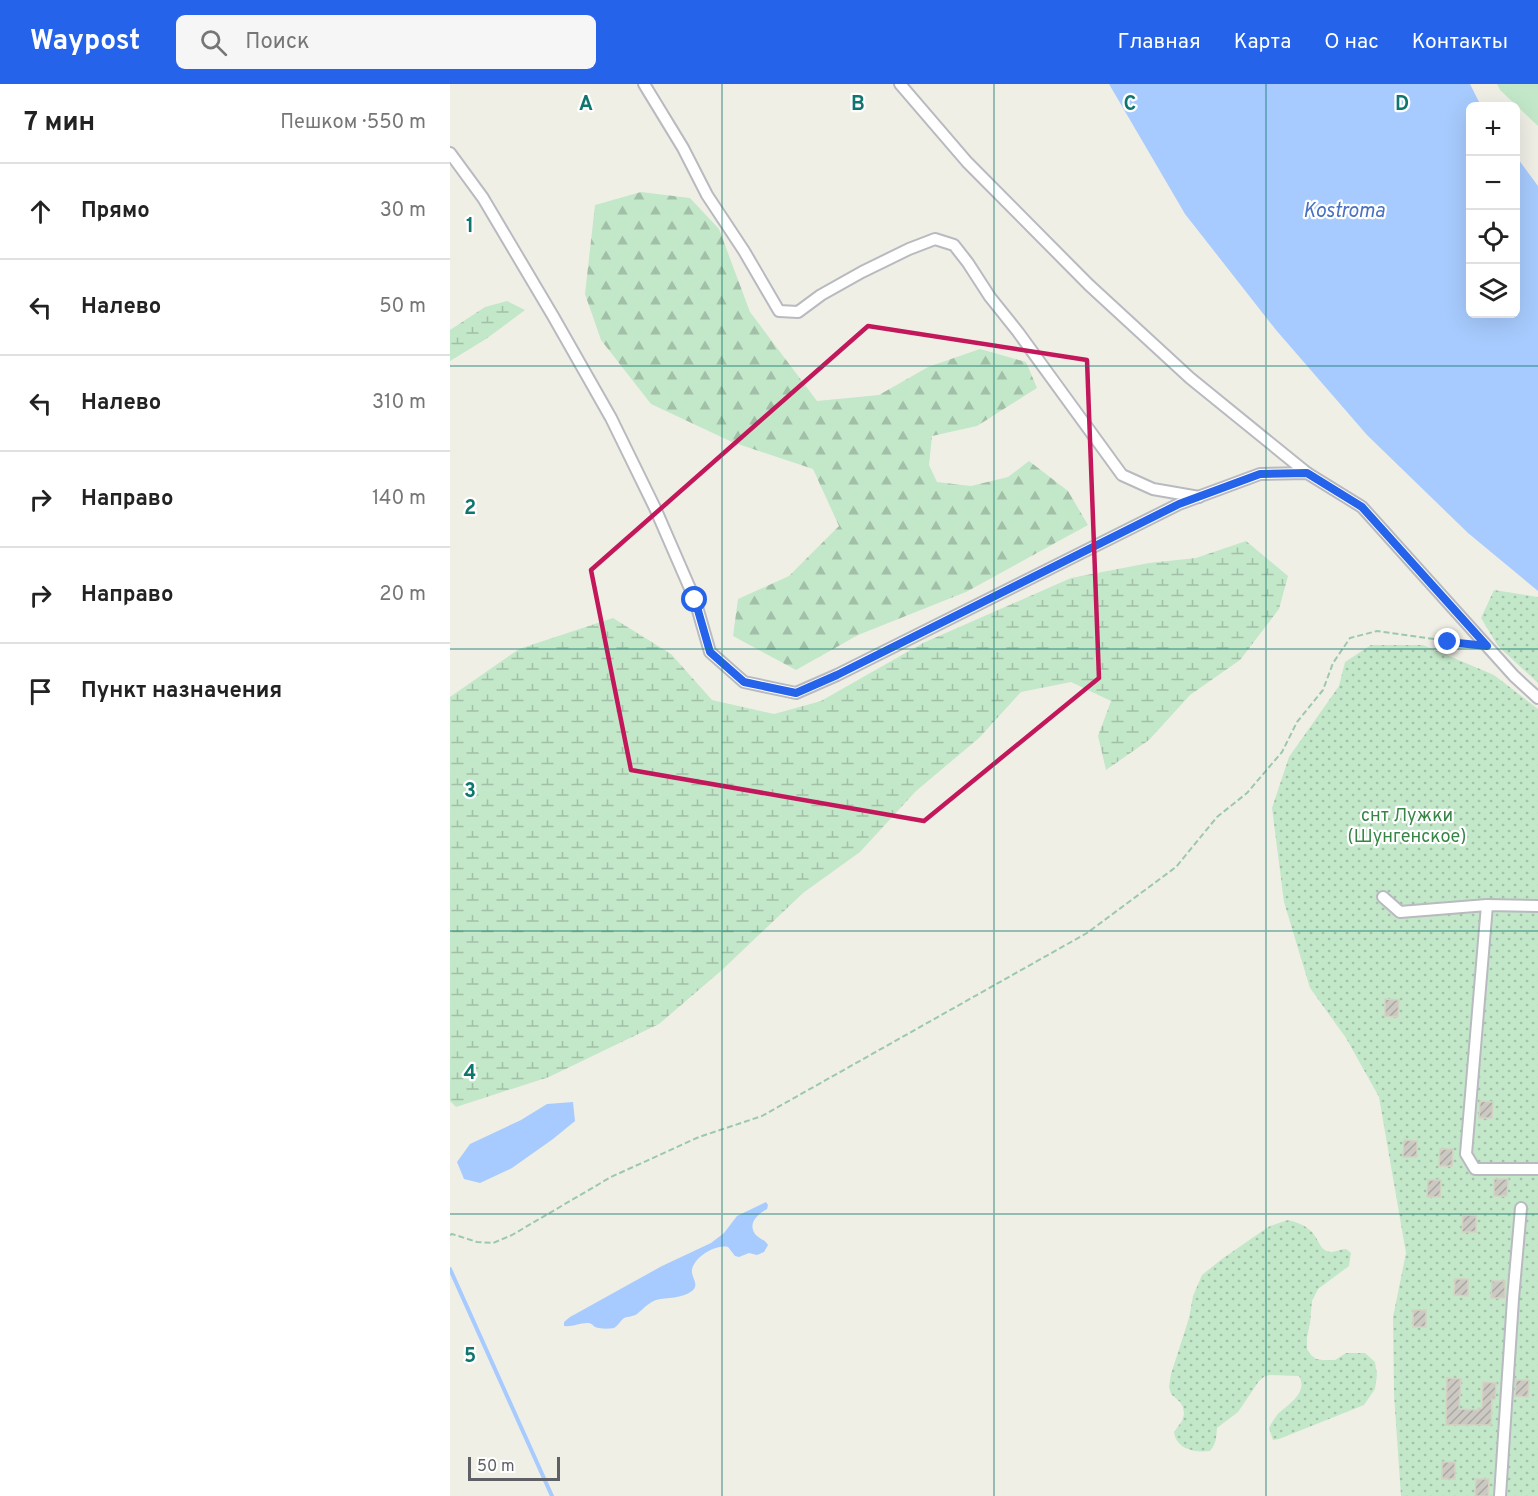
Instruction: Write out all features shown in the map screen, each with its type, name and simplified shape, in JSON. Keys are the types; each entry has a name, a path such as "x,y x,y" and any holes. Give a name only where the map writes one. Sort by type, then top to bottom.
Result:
{"street":[{"path":"644,84 683,148 707,195 780,311 798,312 821,295 862,272 935,239 954,245 1122,475 1153,489 1199,497"},
{"path":"900,84 967,162 1089,285 1190,378 1307,473 1362,507 1514,676 1538,698"},
{"path":"450,153 483,198 611,418 655,508 695,600 710,652 744,682 796,693 837,675 1179,504 1260,474 1307,473"},
{"path":"1383,897 1400,912 1487,905 1538,906"},
{"path":"1487,905 1466,1154 1475,1169 1538,1169"},
{"path":"1500,1496 1521,1208"}],"path":[{"path":"450,1235 477,1242 493,1243 512,1235 611,1177 699,1137 762,1116 1087,933 1176,867 1217,817 1247,793 1282,752 1297,722 1323,690 1333,663 1350,638 1377,631 1487,646"}],"highlighted area":[{"path":"868,326 1087,360 1099,678 924,821 631,770 591,570"}],"green space":[{"path":"1497,84 1538,84 1538,126 1520,109 1520,102 1513,102"},
{"path":"641,192 690,198 719,229 750,312 817,401 879,395 928,367 980,349 1026,362 1037,388 977,426 932,436 929,465 937,482 971,486 1008,477 1029,461 1068,491 1088,525 966,592 858,635 796,670 733,636 738,599 789,576 839,526 813,469 732,442 651,404 601,340 585,294 595,205"},
{"path":"507,301 525,310 486,339 450,361 450,330 485,307"},
{"path":"1246,541 1288,576 1279,609 1240,660 1190,695 1149,740 1106,770 1098,736 1111,701 1071,682 1021,692 979,738 916,791 860,852 803,893 722,970 659,1024 549,1077 456,1107 450,1101 450,697 519,649 613,618 671,654 712,700 774,714 821,701 923,643 1071,578 1149,563 1196,558"},
{"path":"1494,590 1538,597 1538,683 1498,646 1481,618"},
{"name":"снт Лужки (Шунгенское)","path":"1371,645 1423,645 1494,675 1538,709 1538,1496 1401,1496 1394,1395 1393,1317 1406,1253 1379,1097 1346,1038 1310,988 1284,902 1272,808 1289,757 1339,686 1345,662"},
{"path":"1288,1220 1309,1229 1324,1250 1333,1252 1346,1249 1351,1253 1349,1266 1318,1289 1312,1301 1307,1349 1316,1359 1323,1360 1335,1360 1346,1353 1365,1353 1375,1362 1377,1375 1375,1389 1364,1405 1273,1440 1269,1428 1277,1415 1296,1398 1301,1382 1299,1376 1265,1376 1259,1381 1238,1412 1217,1428 1215,1443 1210,1451 1187,1449 1178,1442 1174,1432 1182,1421 1183,1407 1171,1394 1169,1387 1193,1296 1202,1275 1270,1226"}],"water":[{"name":"Kostroma","path":"1109,84 1470,84 1479,102 1466,102 1466,318 1520,318 1520,161 1538,186 1538,591 1468,533 1367,435 1276,330 1185,214"},
{"path":"573,1102 575,1121 512,1168 480,1183 464,1179 457,1162 470,1144 521,1120 547,1104"},
{"path":"766,1202 767,1209 754,1220 753,1224 754,1232 768,1245 764,1252 757,1255 749,1253 739,1257 735,1256 728,1247 712,1250 701,1256 694,1265 692,1273 695,1286 688,1294 653,1301 635,1315 624,1318 614,1328 599,1328 587,1323 564,1326 564,1322 570,1317 662,1266 711,1243 724,1233 737,1216"}],"building":[{"path":"1385,999 1399,1000 1398,1017 1385,1016"},
{"path":"1480,1101 1493,1102 1492,1118 1479,1118"},
{"path":"1404,1140 1417,1141 1417,1157 1403,1157"},
{"path":"1440,1149 1453,1149 1452,1166 1439,1166"},
{"path":"1494,1179 1508,1179 1507,1196 1494,1196"},
{"path":"1428,1180 1441,1180 1440,1197 1427,1197"},
{"path":"1463,1215 1476,1215 1476,1232 1462,1232"},
{"path":"1455,1279 1468,1279 1468,1296 1454,1295"},
{"path":"1492,1281 1505,1281 1505,1298 1491,1298"},
{"path":"1413,1310 1426,1310 1426,1327 1413,1327"},
{"path":"1447,1378 1461,1379 1459,1409 1478,1410 1482,1408 1483,1382 1496,1383 1495,1399 1492,1399 1491,1425 1446,1425"},
{"path":"1516,1380 1529,1380 1528,1397 1515,1396"},
{"path":"1442,1462 1455,1462 1455,1479 1442,1479"},
{"path":"1476,1479 1489,1479 1488,1496 1475,1496"}],"waterway":[{"path":"450,1269 552,1496"}],"route":[{"path":"695,600 710,652 744,682 796,693 837,675 1179,504 1260,474 1307,473 1362,507 1487,646 1448,642"}]}
